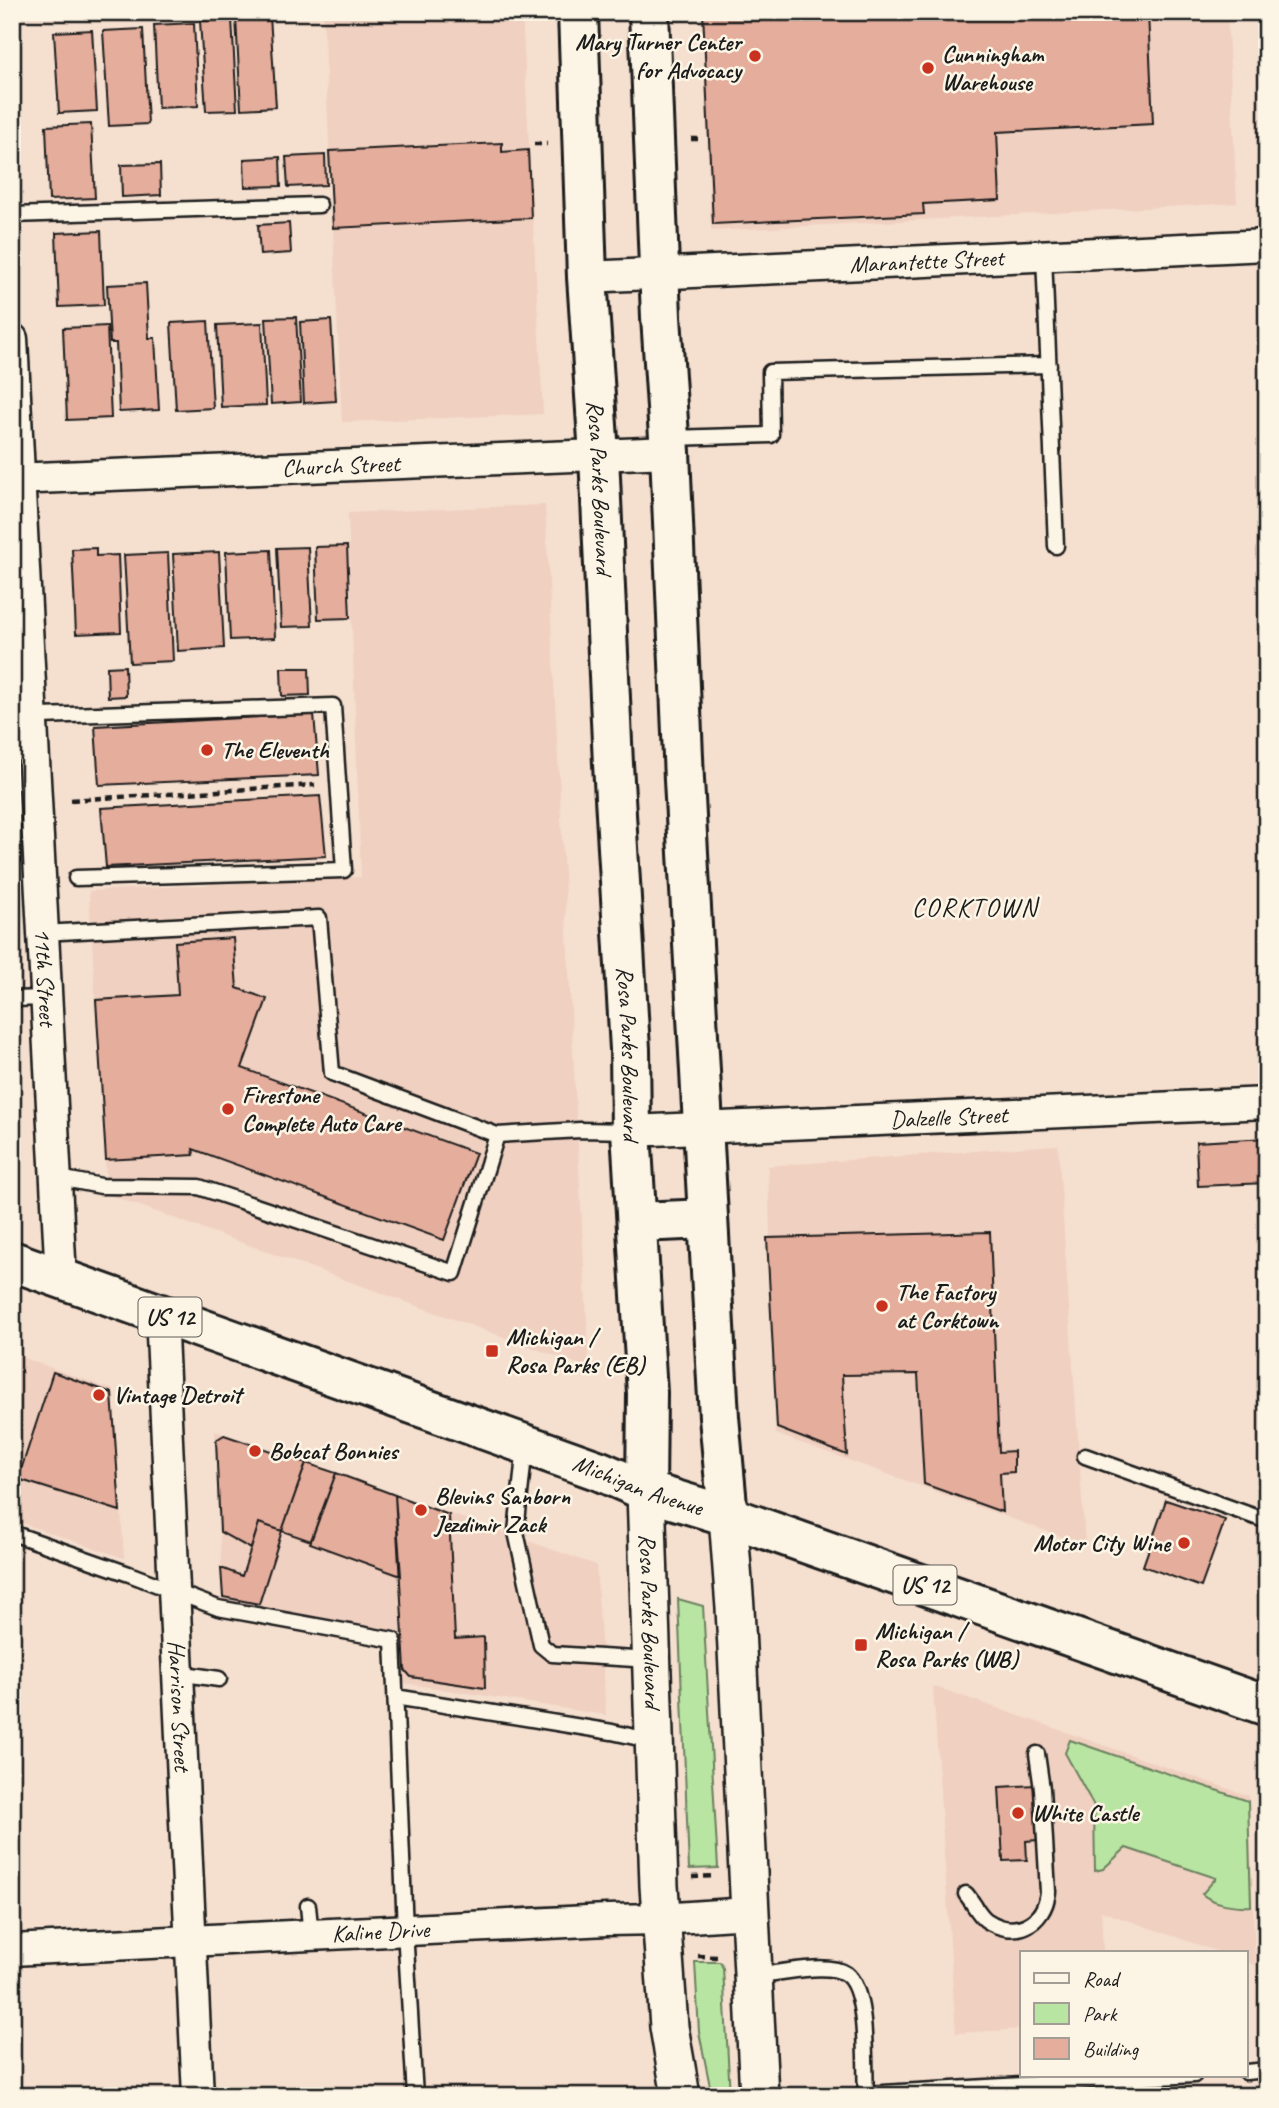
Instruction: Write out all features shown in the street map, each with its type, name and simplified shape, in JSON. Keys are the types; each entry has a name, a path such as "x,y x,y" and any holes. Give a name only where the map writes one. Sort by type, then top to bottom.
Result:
{"main road":[{"name":"Rosa Parks Boulevard","path":"578,12 587,277 599,455 613,764 630,1049 631,1131 647,1393 646,1491"},
{"path":"649,12 684,780 718,1404 728,1516"},
{"path":"638,1222 708,1219"},
{"name":"Michigan Avenue","path":"12,1261 600,1471 646,1491 728,1516 1267,1706"}],"street":[{"name":"Marantette Street","path":"587,277 1267,245"},
{"name":"11th Street","path":"12,339 22,717 43,933 61,1278"},
{"name":"Church Street","path":"16,479 599,455 670,445"},
{"name":"Dalzelle Street","path":"631,1131 1267,1103"},
{"name":"Harrison Street","path":"161,1314 198,2096"},
{"name":"Rosa Parks Boulevard","path":"646,1491 661,1919 669,2026 681,2096"},
{"path":"728,1516 759,2096"},
{"name":"Kaline Drive","path":"12,1950 191,1941 310,1921 405,1930 748,1913"}],"lane":[{"path":"12,215 319,205"},
{"path":"1044,256 1056,546"},
{"path":"670,445 771,435 770,372 1049,365"},
{"path":"22,717 333,706 344,870 76,877"},
{"path":"43,933 319,918 332,1073 497,1135 580,1130 631,1131"},
{"path":"12,999 46,998"},
{"path":"54,1177 101,1186 199,1187 454,1273 497,1135"},
{"path":"525,1444 516,1532 541,1645 552,1654 652,1660"},
{"path":"1085,1456 1267,1521"},
{"path":"12,1534 218,1608 393,1640 415,2096"},
{"path":"178,1672 219,1679"},
{"path":"396,1698 654,1741"},
{"path":"966,1894 980,1914 998,1926 1023,1927 1041,1915 1048,1892 1042,1788 1037,1754"},
{"path":"752,1976 826,1969 845,1973 857,1988 862,2011 865,2095 1178,2076"},
{"path":"1248,2072 1267,2070"}],"path":[{"path":"691,139 704,139"},
{"path":"534,145 549,144"},
{"path":"71,800 337,784"},
{"path":"691,1877 715,1876"},
{"path":"693,1956 719,1957"}],"shaded area":[{"path":"323,12 522,12 543,414 342,422"},
{"name":"Cunningham Warehouse","path":"702,12 1227,12 1237,203 711,231"},
{"path":"545,505 589,1363 584,1366 107,1194 89,891 361,877 348,513"},
{"path":"1058,1145 1085,1545 776,1434 768,1166"},
{"path":"12,1354 113,1390 124,1558 12,1520"},
{"path":"215,1431 596,1565 606,1715 404,1683 397,1631 223,1600"},
{"path":"933,1686 1249,1796 1255,1965 1248,1963 1248,1951 1216,1951 1101,1911 1103,1951 1020,1951 1020,2029 956,2033"}],"green space":[{"path":"678,1599 703,1606 718,1868 689,1869"},
{"path":"1070,1740 1248,1801 1251,1906 1212,1900 1202,1894 1216,1878 1126,1848 1103,1869 1095,1871 1094,1806 1065,1753"},
{"path":"695,1962 720,1962 723,1968 730,2096 712,2096 699,2032"}],"building":[{"name":"Cunningham Warehouse","path":"703,12 1148,12 1153,124 997,132 1000,200 923,204 924,214 713,224"},
{"path":"270,16 276,107 241,109 236,18"},
{"path":"232,19 237,110 206,111 200,21"},
{"path":"194,23 198,106 158,108 154,25"},
{"path":"143,29 148,124 109,126 103,31"},
{"path":"92,30 97,111 59,113 54,32"},
{"path":"91,124 95,198 49,200 46,126"},
{"path":"502,143 502,152 528,150 531,218 333,228 329,151"},
{"path":"325,155 326,185 288,187 286,157"},
{"path":"280,157 281,186 245,187 244,159"},
{"path":"160,164 161,195 122,197 121,165"},
{"path":"289,223 291,253 260,255 258,225"},
{"path":"101,231 104,305 59,307 56,233"},
{"path":"146,283 149,338 155,338 159,410 119,412 116,343 110,343 107,285"},
{"path":"296,317 301,402 271,404 266,318"},
{"path":"331,320 336,401 304,403 300,322"},
{"path":"208,321 213,408 176,410 171,323"},
{"path":"262,323 266,405 221,407 217,325"},
{"path":"107,326 111,418 67,420 63,328"},
{"path":"347,546 350,618 318,619 315,547"},
{"path":"308,547 312,626 281,627 277,548"},
{"path":"96,548 96,556 118,555 121,632 76,634 72,549"},
{"path":"271,550 275,638 230,640 226,552"},
{"path":"219,552 224,648 178,651 173,554"},
{"path":"168,553 173,661 130,663 124,555"},
{"path":"125,666 126,696 108,697 107,667"},
{"path":"281,668 309,668 310,695 282,696"},
{"name":"The Eleventh","path":"314,714 319,775 99,785 95,726"},
{"name":"The Eleventh","path":"314,714 319,775 99,785 95,726"},
{"name":"The Eleventh","path":"320,796 326,856 106,867 101,808"},
{"name":"The Eleventh","path":"320,796 326,856 106,867 101,808"},
{"name":"Firestone Complete Auto Care","path":"233,938 237,988 267,999 242,1068 476,1153 444,1240 193,1149 194,1155 106,1160 96,1000 178,995 175,942"},
{"path":"1267,1138 1267,1183 1198,1186 1196,1142"},
{"name":"The Factory at Corktown","path":"990,1232 999,1452 1014,1451 1014,1472 1000,1473 1002,1512 924,1484 918,1374 842,1375 847,1455 777,1428 767,1238"},
{"path":"53,1372 112,1393 120,1511 18,1479"},
{"path":"224,1435 306,1463 282,1531 259,1523 251,1549 220,1532 216,1440"},
{"path":"306,1463 336,1473 311,1541 282,1531"},
{"path":"336,1473 395,1495 401,1576 310,1543"},
{"path":"395,1495 449,1515 455,1639 484,1637 485,1688 411,1677 405,1670"},
{"name":"Motor City Wine","path":"1166,1500 1225,1520 1201,1587 1143,1566"},
{"path":"259,1523 282,1531 259,1604 223,1597 221,1568 242,1576"},
{"name":"White Castle","path":"1035,1785 1037,1840 1026,1841 1027,1860 1003,1861 999,1787"}],"place":[{"name":"Mary Turner Center for Advocacy","path":"755,56"},
{"name":"Cunningham Warehouse","path":"928,68"},
{"name":"The Eleventh","path":"207,750"},
{"name":"Firestone Complete Auto Care","path":"228,1109"},
{"name":"The Factory at Corktown","path":"882,1306"},
{"name":"Michigan / Rosa Parks (EB)","path":"492,1351"},
{"name":"Vintage Detroit","path":"99,1395"},
{"name":"Bobcat Bonnies","path":"255,1451"},
{"name":"Blevins Sanborn Jezdimir Zack","path":"421,1510"},
{"name":"Motor City Wine","path":"1184,1543"},
{"name":"Michigan / Rosa Parks (WB)","path":"861,1645"},
{"name":"White Castle","path":"1018,1813"}],"district":[{"name":"CORKTOWN","path":"975,907"}]}
